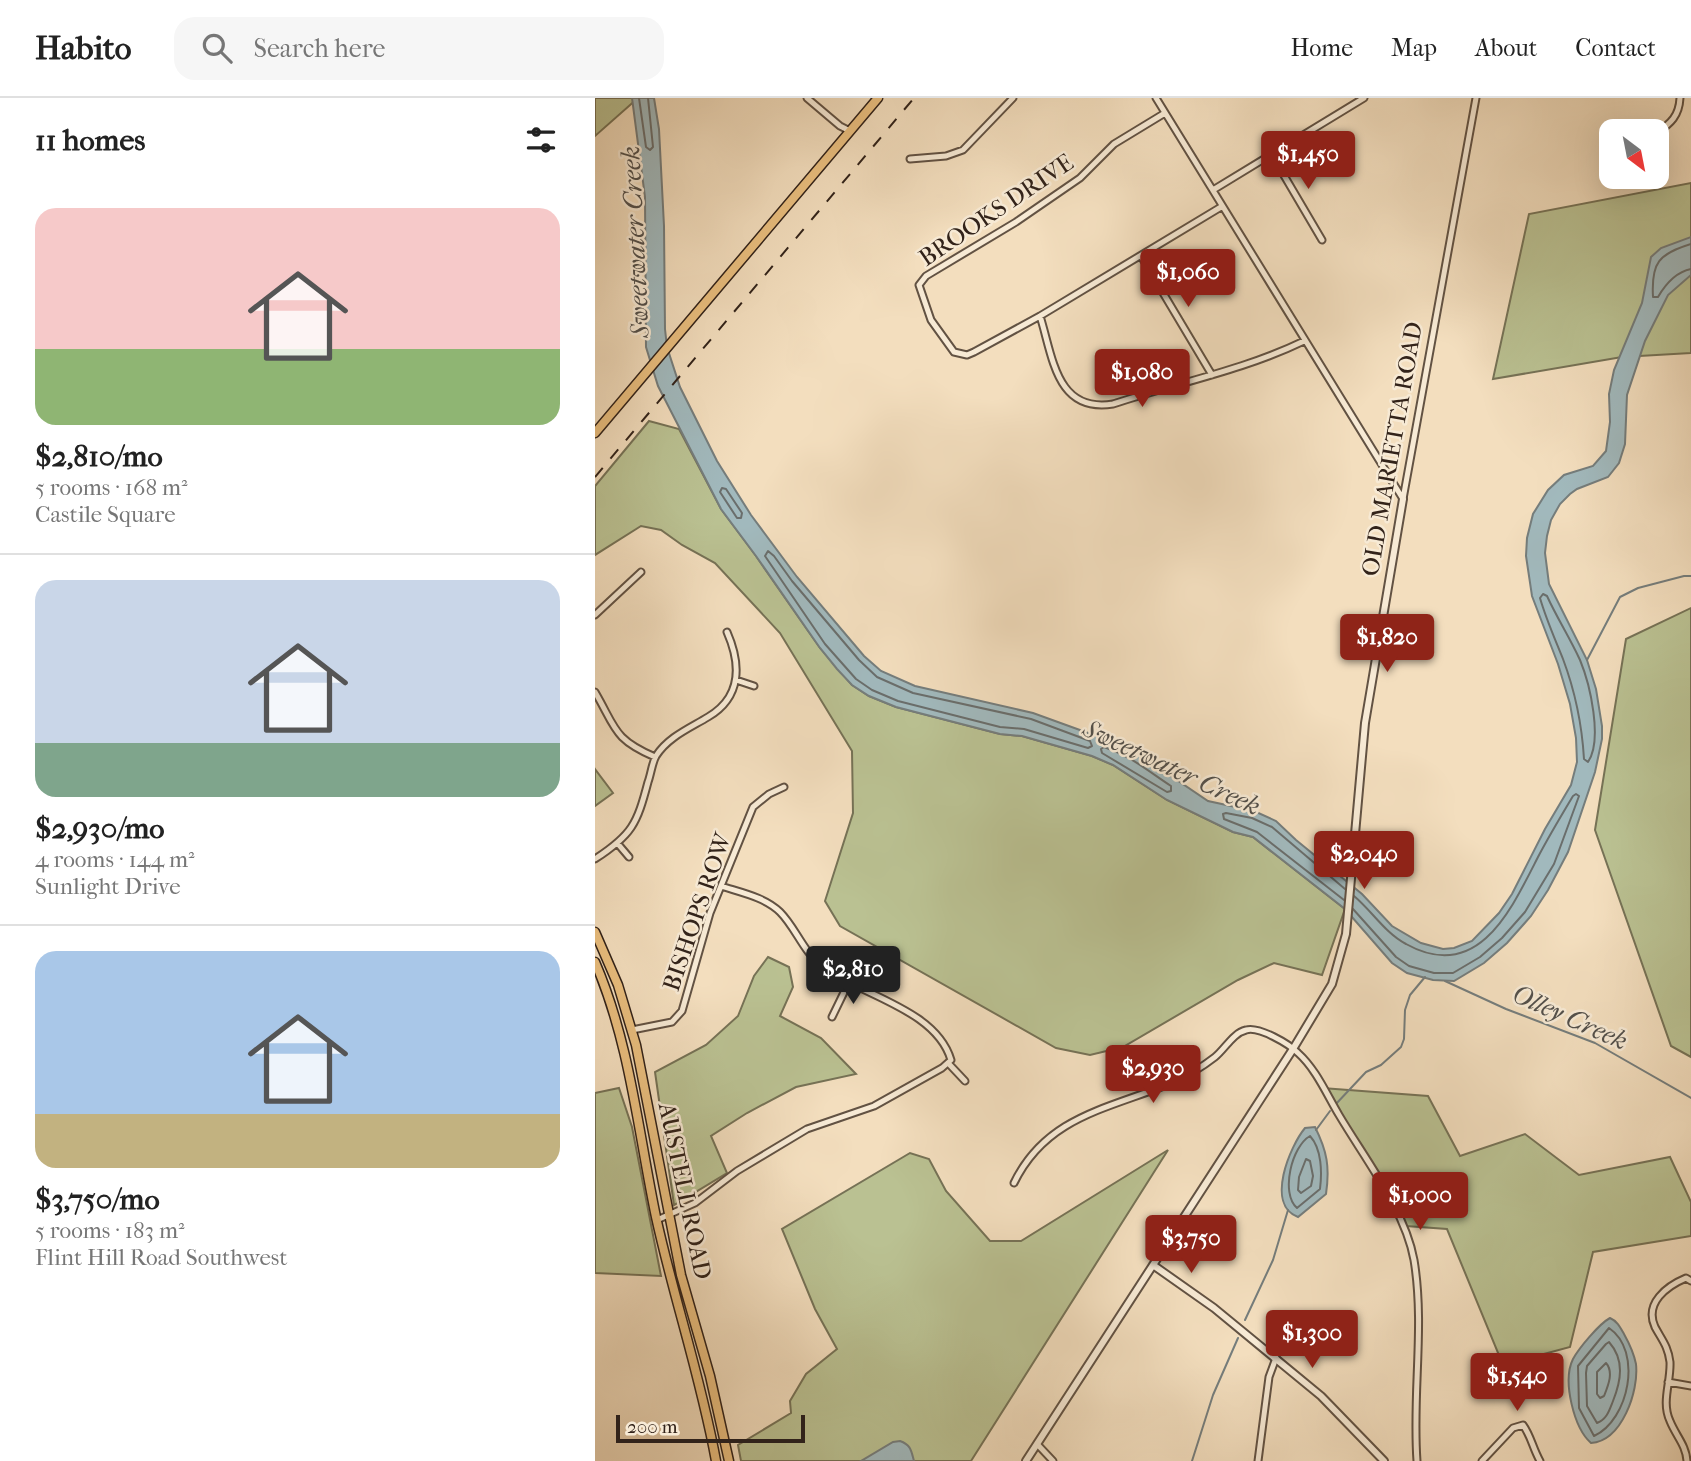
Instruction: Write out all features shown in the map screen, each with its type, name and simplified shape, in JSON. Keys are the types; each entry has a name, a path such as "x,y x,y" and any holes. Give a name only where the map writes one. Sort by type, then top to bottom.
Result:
{"main road":[{"path":"595,433 878,98"},
{"name":"AUSTELL ROAD","path":"595,932 618,985 632,1030 681,1275 710,1376 729,1461"},
{"name":"AUSTELL ROAD","path":"595,962 614,1014 630,1075 657,1220 703,1397 716,1461"}],"street":[{"path":"807,98 839,126 850,131"},
{"path":"910,159 946,156 964,150 1013,98"},
{"path":"1156,98 1403,499"},
{"path":"1213,190 1364,98"},
{"path":"1470,98 1475,105"},
{"name":"OLD MARIETTA ROAD","path":"1026,1461 1293,1049 1332,984 1340,963 1346,934 1365,723 1476,98"},
{"path":"1669,125 1680,98"},
{"name":"BROOKS DRIVE","path":"1041,316 981,349 960,355 954,352 931,320 919,285 926,276 1016,222 1080,178 1114,144 1165,113"},
{"path":"1272,155 1322,240"},
{"path":"1221,207 1041,316 1065,390 1094,406 1113,404 1276,355 1304,341"},
{"path":"1141,256 1212,374"},
{"path":"595,615 641,572"},
{"path":"595,859 618,844 636,822 655,757 683,731 722,706 731,693 736,680 737,656 727,632"},
{"path":"736,680 754,686"},
{"path":"595,692 616,732 637,749 655,757"},
{"name":"BISHOPS ROW","path":"632,1030 672,1022 683,1011 710,913 753,807 769,793 784,787"},
{"path":"618,844 629,857"},
{"path":"721,886 765,902 779,911 811,957 824,968 905,1009 922,1022 950,1055 949,1064 965,1081"},
{"path":"832,1017 849,982"},
{"path":"1014,1183 1039,1146 1069,1122 1180,1079 1212,1059 1242,1032 1255,1029 1293,1049 1300,1054 1318,1080 1367,1159 1407,1235 1418,1293 1417,1461"},
{"path":"657,1220 695,1203 737,1171 807,1129 874,1106 949,1064"},
{"path":"1153,1265 1214,1308 1276,1358 1340,1413 1384,1461"},
{"path":"1688,1461 1683,1443 1669,1421 1666,1404 1669,1355 1665,1340 1654,1325 1653,1312 1656,1298 1671,1284 1686,1278 1691,1281"},
{"path":"1258,1461 1269,1377 1276,1358"},
{"path":"1668,1382 1691,1385"},
{"path":"1482,1461 1513,1428 1523,1425 1539,1461"},
{"path":"1037,1444 1053,1461"}],"green space":[{"path":"595,98 638,98 595,136"},
{"path":"1691,183 1691,353 1622,357 1493,379 1529,214"},
{"path":"649,421 679,429 721,509 820,648 852,685 869,696 896,707 1000,734 1022,736 1092,756 1113,765 1167,800 1233,832 1253,837 1345,909 1322,975 1274,963 1238,980 1123,1047 1090,1055 1056,1048 840,926 825,901 853,813 852,751 780,633 715,563 661,530 641,526 595,555 595,486"},
{"path":"1691,608 1691,1057 1671,1046 1595,830 1626,639"},
{"path":"595,769 613,793 595,806"},
{"path":"768,957 789,967 793,987 780,1016 821,1038 856,1074 796,1087 711,1136 727,1173 674,1205 655,1072 706,1045 738,1016 754,976"},
{"path":"619,1088 632,1127 661,1276 595,1273 595,1093"},
{"path":"1322,1088 1428,1096 1460,1156 1525,1134 1579,1175 1670,1157 1691,1202 1691,1236 1593,1252 1570,1347 1503,1365 1447,1229 1406,1226"},
{"path":"1168,1150 971,1461 741,1461 738,1445 791,1413 790,1401 806,1374 837,1349 815,1309 782,1229 910,1153 929,1159 946,1191 990,1241 1021,1241"}],"water":[{"path":"632,98 654,98 659,129 664,226 665,329 667,347 680,387 717,461 751,515 797,577 864,656 881,671 915,686 1033,713 1113,742 1140,755 1208,801 1254,811 1276,821 1362,894 1392,926 1421,943 1443,949 1472,941 1499,913 1571,785 1577,762 1570,704 1532,596 1526,556 1527,538 1533,514 1548,490 1564,475 1593,466 1606,451 1610,422 1609,394 1614,370 1642,303 1651,257 1661,248 1691,237 1691,275 1668,295 1645,341 1627,395 1625,444 1619,463 1608,477 1570,494 1560,504 1551,520 1545,553 1549,584 1587,660 1596,689 1602,739 1595,772 1568,852 1531,916 1507,943 1484,963 1454,981 1433,980 1407,973 1392,963 1345,909 1253,837 1233,832 1167,800 1113,765 1092,756 1022,736 1000,734 896,707 869,696 852,685 820,648 721,509 658,386 646,347 645,197"},
{"path":"1315,1127 1327,1159 1326,1194 1298,1217 1288,1210 1283,1201 1283,1175 1299,1136 1305,1128"},
{"path":"1610,1318 1620,1327 1633,1352 1636,1364 1635,1387 1620,1424 1612,1434 1591,1443 1579,1427 1571,1404 1570,1368 1584,1343"},
{"path":"900,1441 908,1446 914,1461 861,1461 893,1442"}],"waterway":[{"path":"1587,660 1620,597 1638,588 1691,576"},
{"path":"1335,1105 1366,1072 1381,1065 1401,1047 1404,1039 1405,1010 1410,995 1425,977"},
{"name":"Olley Creek","path":"1445,981 1506,1009 1595,1043 1691,1098"},
{"path":"1316,1130 1330,1111"},
{"path":"1245,1320 1273,1260 1288,1210"},
{"path":"1192,1461 1213,1395 1238,1338"}],"railway":[{"path":"595,477 914,98"}],"water label":[{"name":"Sweetwater Creek","path":"635,242"},
{"name":"Sweetwater Creek","path":"1172,767"}]}
